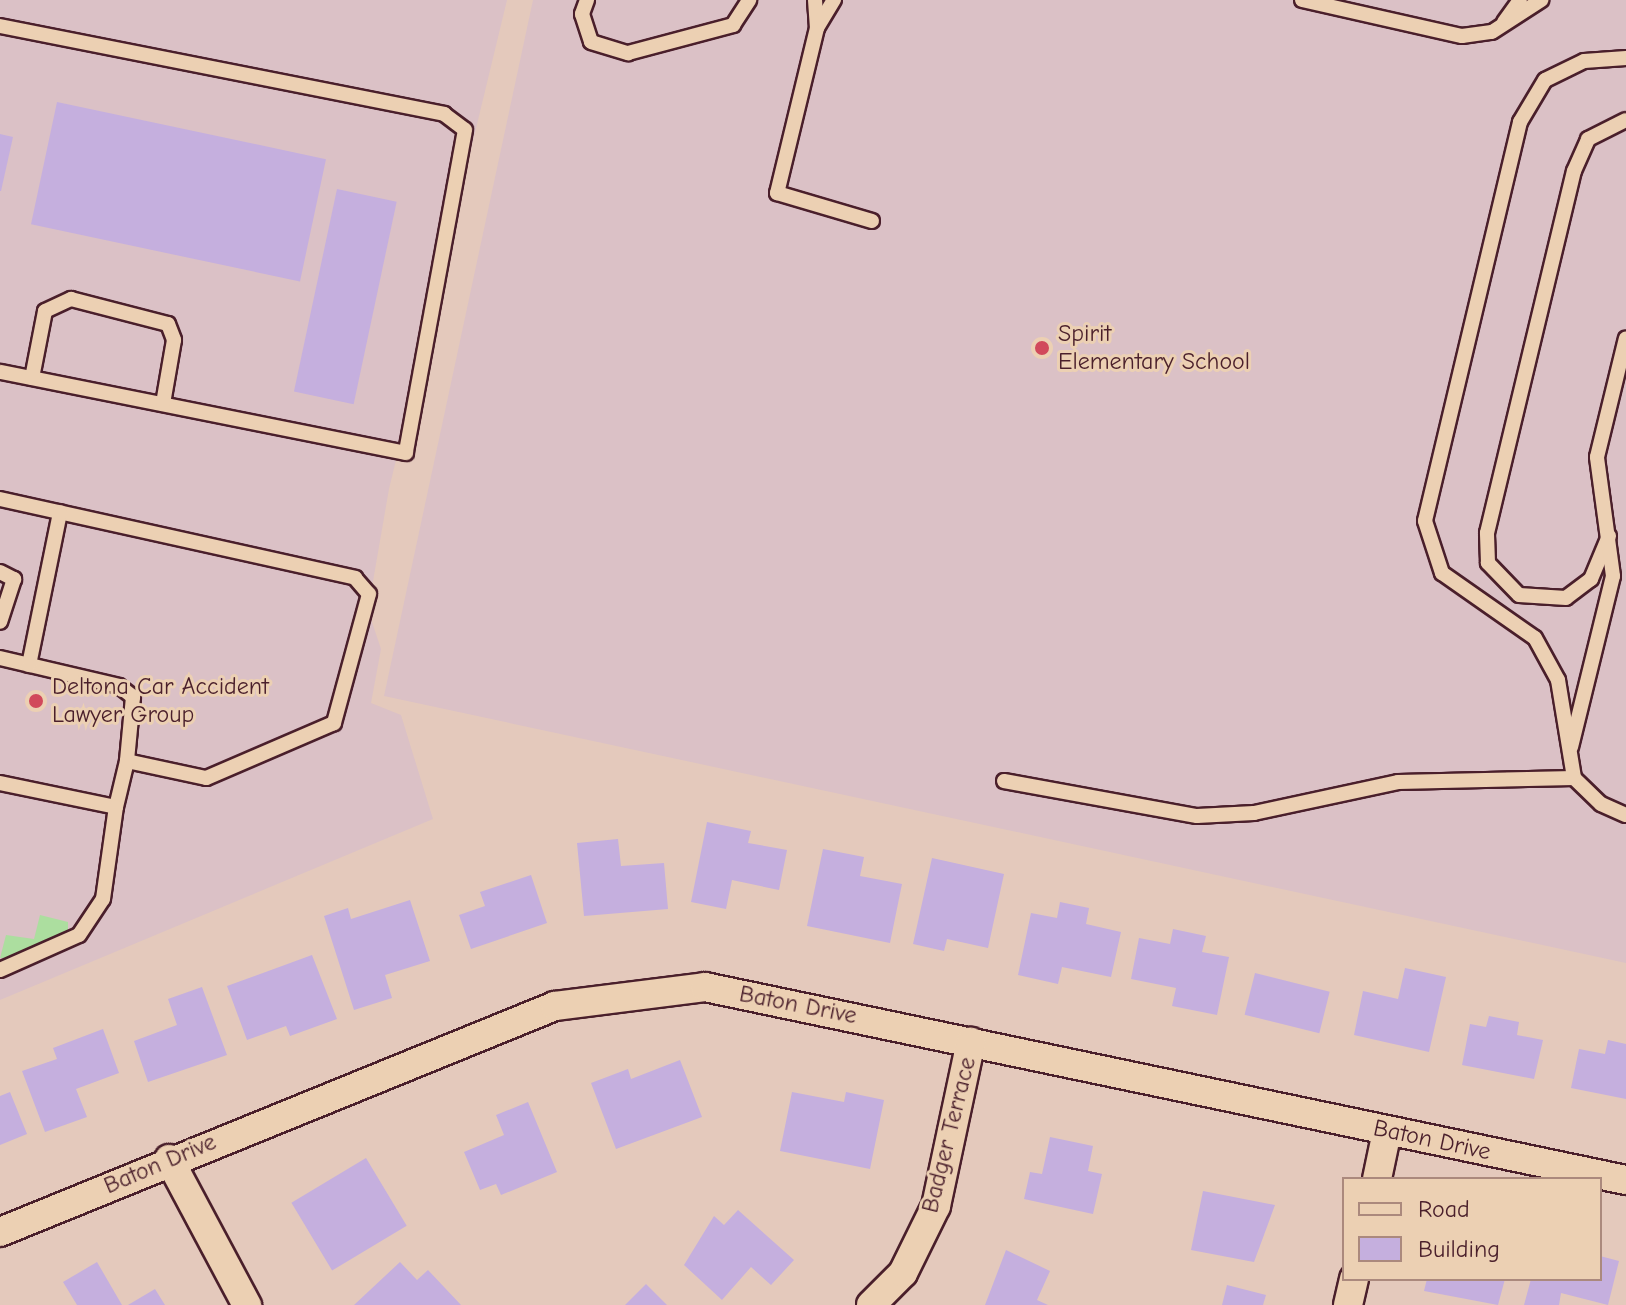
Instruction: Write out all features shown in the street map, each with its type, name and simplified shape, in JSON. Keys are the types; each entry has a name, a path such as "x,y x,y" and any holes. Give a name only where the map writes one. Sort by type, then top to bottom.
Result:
{"street":[{"name":"Baton Drive","path":"0,1232 169,1159 555,1006 631,992 705,987 1626,1180"},
{"name":"Badger Terrace","path":"871,1305 903,1273 936,1206 971,1042"},
{"path":"1377,1177 1387,1131"},
{"path":"169,1159 247,1305"},
{"path":"1348,1305 1354,1281"}],"lane":[{"path":"587,0 582,14 591,42 628,53 733,25 749,0"},
{"path":"815,0 817,28"},
{"path":"834,0 817,28 777,193 872,221"},
{"path":"1302,0 1462,36 1492,32 1541,0"},
{"path":"1492,32 1520,0"},
{"path":"0,26 444,114 465,130 406,453 0,372"},
{"path":"1626,58 1584,61 1545,80 1520,122 1425,521 1442,573 1488,602 1535,638 1558,680 1574,778 1601,804 1626,815"},
{"path":"1609,536 1591,579 1566,598 1533,599 1503,583 1488,563 1487,533 1574,171 1588,139 1626,120"},
{"path":"32,378 45,311 71,299 168,324 174,340 163,404"},
{"path":"1569,756 1613,576 1597,457 1626,338"},
{"path":"0,499 355,578 369,594 334,723 206,778 127,761"},
{"path":"29,665 60,512"},
{"path":"0,572 14,579 0,622"},
{"path":"1488,602 1503,583"},
{"path":"0,658 119,686 133,697 127,761 116,807 103,899 79,935 0,970"},
{"path":"1004,781 1197,816 1254,813 1398,782 1574,778"},
{"path":"0,783 116,807"}],"shaded area":[{"path":"0,0 507,0 389,489 368,610 381,649 371,703 401,715 433,819 0,1000"},
{"name":"Spirit Elementary School","path":"533,0 1626,0 1626,963 384,696"}],"green space":[{"path":"40,915 68,922 68,938 22,957 0,958 6,935 34,939"}],"building":[{"path":"57,102 326,159 300,281 31,224"},
{"path":"0,134 13,137 1,191 0,191"},
{"path":"337,189 397,202 354,404 294,391"},
{"path":"707,822 751,831 748,843 787,850 779,890 732,880 726,909 691,902"},
{"path":"618,839 621,866 664,863 668,909 584,916 577,843"},
{"path":"823,849 864,857 860,876 902,884 890,943 807,926"},
{"path":"932,858 1004,874 988,948 947,939 944,951 913,944"},
{"path":"531,875 547,923 471,949 459,915 485,906 480,892"},
{"path":"410,900 430,961 385,975 392,998 354,1010 324,916 348,908 351,919"},
{"path":"1060,902 1089,908 1086,924 1121,932 1111,977 1062,967 1058,984 1018,975 1031,913 1057,918"},
{"path":"1173,929 1206,936 1202,952 1229,957 1217,1015 1172,1006 1176,988 1131,979 1139,938 1170,944"},
{"path":"312,955 337,1019 290,1036 286,1026 247,1040 227,986"},
{"path":"1405,968 1446,977 1429,1052 1354,1035 1363,991 1398,999"},
{"path":"1255,973 1330,992 1319,1033 1245,1015"},
{"path":"202,987 227,1055 148,1082 134,1041 177,1025 168,999"},
{"path":"1489,1016 1519,1022 1517,1035 1543,1040 1534,1079 1462,1065 1470,1024 1486,1027"},
{"path":"103,1029 119,1073 76,1089 87,1117 45,1132 22,1071 57,1059 53,1048"},
{"path":"1608,1040 1626,1044 1626,1099 1571,1088 1579,1049 1605,1054"},
{"path":"680,1060 702,1117 616,1149 591,1083 628,1069 631,1079"},
{"path":"10,1092 27,1134 0,1145 0,1096"},
{"path":"792,1092 844,1102 846,1092 884,1100 870,1169 780,1151"},
{"path":"528,1102 557,1172 501,1195 496,1184 480,1190 464,1152 504,1135 496,1115"},
{"path":"1050,1137 1093,1146 1088,1171 1102,1174 1093,1214 1024,1199 1030,1172 1042,1174"},
{"path":"366,1158 407,1226 332,1271 291,1203"},
{"path":"1203,1191 1275,1205 1254,1262 1191,1250"},
{"path":"738,1210 794,1260 771,1285 751,1267 722,1300 684,1265 714,1216 724,1225"},
{"path":"1006,1250 1050,1271 1037,1300 1048,1305 985,1305"},
{"path":"1602,1257 1619,1261 1608,1305 1561,1293 1559,1305 1524,1305 1530,1281 1602,1281"},
{"path":"97,1262 122,1305 77,1305 63,1282"},
{"path":"400,1262 417,1280 428,1270 461,1305 354,1305"},
{"path":"1426,1281 1504,1281 1498,1305 1424,1291"},
{"path":"646,1284 667,1305 625,1305"},
{"path":"1227,1285 1266,1295 1263,1305 1222,1305"},
{"path":"155,1289 165,1305 128,1305"}],"place":[{"name":"Spirit Elementary School","path":"1042,348"},
{"name":"Deltona Car Accident Lawyer Group","path":"36,701"}]}
